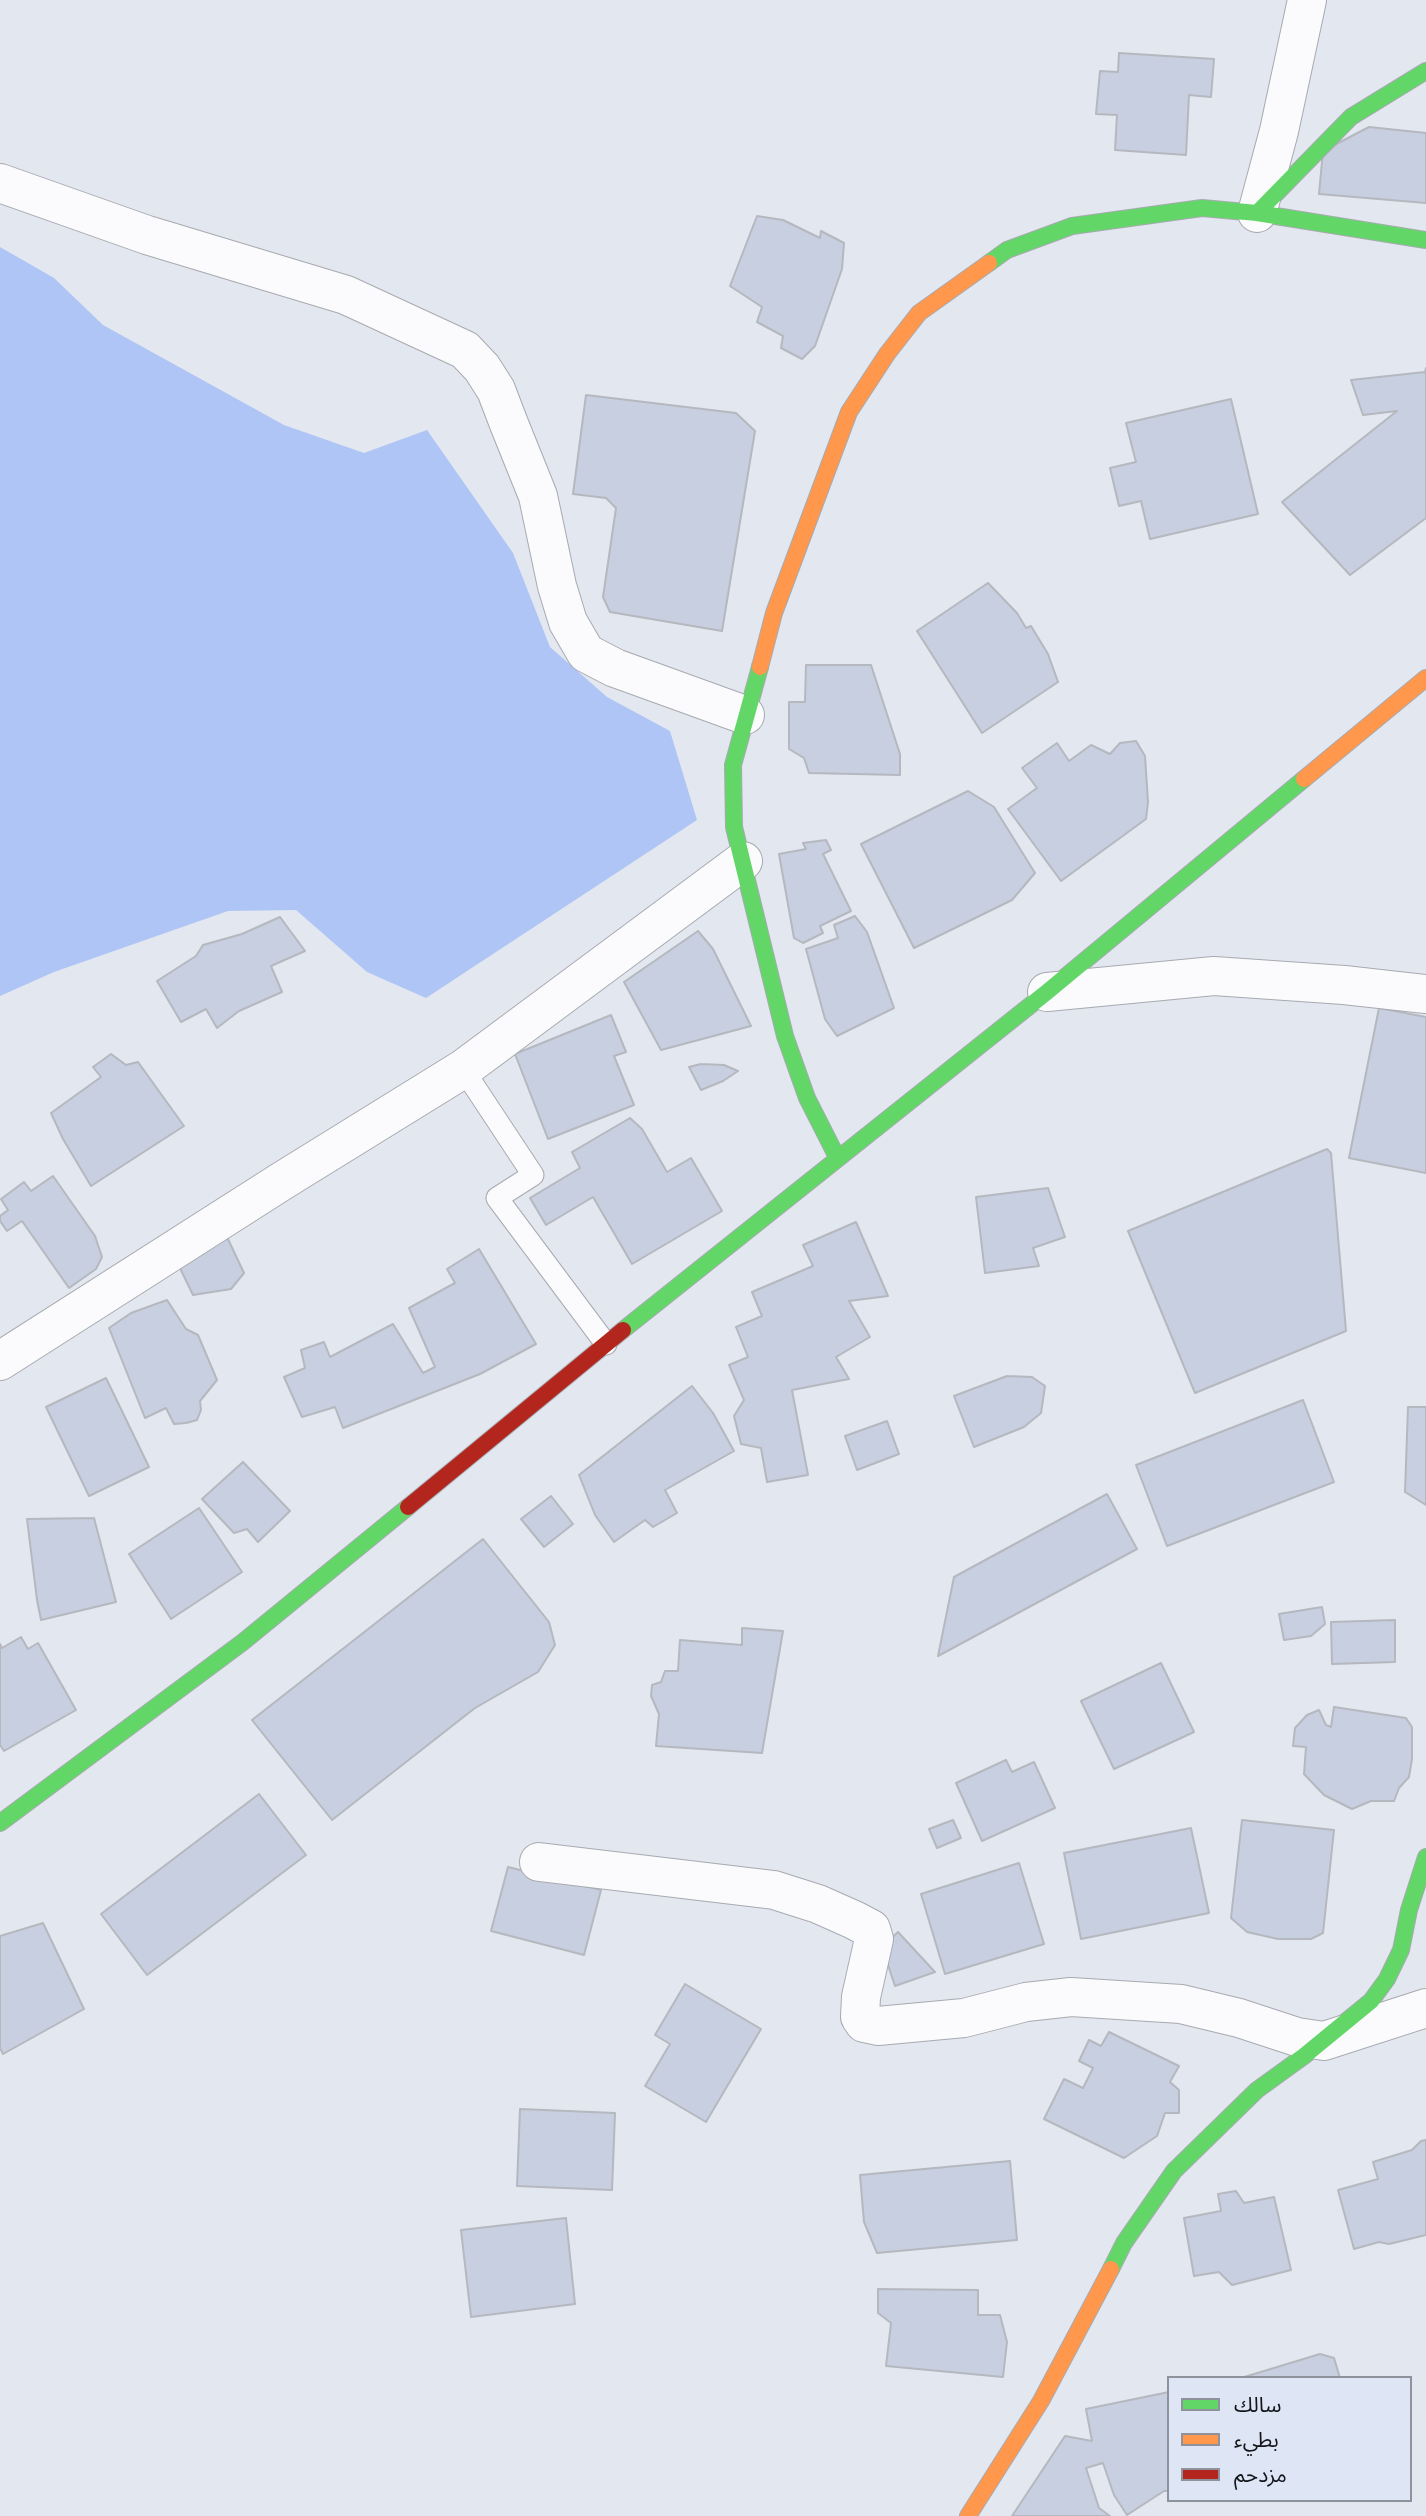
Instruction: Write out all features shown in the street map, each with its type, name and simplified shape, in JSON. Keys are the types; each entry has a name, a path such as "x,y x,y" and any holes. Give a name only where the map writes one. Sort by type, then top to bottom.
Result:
{"main road":[{"path":"1257,213 1351,117 1426,71"},
{"path":"837,1157 807,1098 785,1036 734,827 733,765 774,613 849,412 887,354 919,313 1007,250 1072,226 1202,208 1257,213 1426,240"},
{"path":"0,1823 243,1642 837,1157 1047,992 1426,678"},
{"path":"968,2516 1041,2401 1124,2243 1174,2171 1257,2090 1324,2041 1371,2001 1387,1979 1401,1950 1409,1910 1426,1857"}],"street":[{"path":"1257,213 1279,131 1307,0"},
{"path":"0,183 147,234 346,296 465,350 482,368 496,390 538,496 557,586 568,622 586,653 661,686 745,715"},
{"path":"0,1361 463,1069 743,862"},
{"path":"1047,992 1214,976 1426,994"},
{"path":"539,1863 774,1890 818,1904 854,1920 871,1929 874,1939 860,1997 860,2017 864,2023 878,2026 964,2018 1026,2002 1070,1997 1181,2004 1239,2018 1297,2037 1324,2041 1426,2008"}],"lane":[{"path":"463,1069 533,1175 497,1198 606,1344"}],"shaded area":[{"path":"0,247 54,278 103,325 284,425 364,453 427,430 513,553 550,647 607,697 670,731 697,820 426,998 367,972 296,910 228,911 54,972 0,996"}],"building":[{"path":"1119,53 1214,59 1211,97 1189,95 1186,155 1115,150 1117,115 1096,114 1100,71 1118,72"},
{"path":"1369,127 1426,133 1426,203 1319,194 1323,151"},
{"path":"757,216 783,220 820,238 821,231 844,243 842,269 815,346 802,359 781,348 783,336 757,322 762,307 730,286"},
{"path":"1426,368 1426,518 1350,575 1282,502 1397,411 1363,415 1351,380 1425,372"},
{"path":"586,395 736,413 755,431 722,631 610,612 603,597 616,508 606,498 573,494"},
{"path":"1231,399 1258,514 1150,539 1141,501 1119,506 1110,468 1136,462 1126,423"},
{"path":"988,583 1017,613 1026,628 1031,626 1048,654 1058,682 982,733 917,631"},
{"path":"806,665 871,665 900,754 900,775 809,773 804,758 789,749 789,702 805,702"},
{"path":"1136,741 1145,756 1148,802 1146,819 1061,881 1008,809 1037,788 1022,768 1057,743 1069,761 1091,745 1110,754 1120,743"},
{"path":"968,791 994,807 1035,873 1012,900 914,948 861,844"},
{"path":"826,840 831,850 823,854 851,911 820,926 823,933 803,943 794,938 779,854 806,849 803,843"},
{"path":"855,916 867,932 894,1008 837,1036 825,1019 806,949 838,938 834,925"},
{"path":"280,917 305,951 271,966 282,992 239,1011 217,1028 206,1009 181,1022 157,981 196,956 203,945 242,934"},
{"path":"698,931 713,949 751,1026 661,1050 624,982"},
{"path":"1379,1008 1426,1017 1426,1173 1349,1158"},
{"path":"611,1015 626,1052 614,1056 634,1105 548,1139 515,1054"},
{"path":"111,1054 126,1065 138,1062 184,1126 91,1186 51,1113 101,1077 93,1067"},
{"path":"701,1064 724,1065 738,1071 701,1090 689,1067"},
{"path":"630,1118 642,1129 667,1172 691,1158 722,1211 632,1264 593,1197 546,1225 530,1198 580,1168 572,1152"},
{"path":"1327,1149 1331,1153 1346,1331 1195,1393 1128,1231"},
{"path":"53,1176 95,1236 102,1257 96,1269 69,1288 22,1221 7,1231 0,1221 0,1216 8,1210 1,1199 24,1182 31,1191"},
{"path":"1048,1188 1065,1237 1033,1248 1039,1266 985,1273 976,1197"},
{"path":"856,1222 888,1296 849,1301 870,1337 836,1357 849,1379 792,1390 808,1475 767,1482 761,1448 741,1444 734,1416 744,1400 729,1365 748,1357 736,1327 762,1316 752,1292 813,1266 803,1245"},
{"path":"227,1237 244,1273 231,1289 193,1295 177,1262"},
{"path":"479,1249 536,1344 480,1374 343,1428 335,1407 302,1417 284,1377 305,1368 301,1350 324,1342 330,1357 393,1324 423,1373 435,1367 409,1308 455,1283 447,1269"},
{"path":"167,1300 186,1329 198,1335 217,1380 200,1401 201,1410 197,1420 186,1423 174,1424 166,1408 145,1418 109,1328 131,1313"},
{"path":"1007,1376 1032,1377 1045,1386 1041,1413 1024,1427 974,1447 954,1396"},
{"path":"106,1378 149,1467 89,1496 46,1407"},
{"path":"692,1386 713,1413 734,1451 665,1490 677,1513 653,1527 645,1520 614,1542 595,1515 579,1475"},
{"path":"1303,1400 1334,1482 1167,1546 1136,1465"},
{"path":"1408,1407 1426,1407 1426,1505 1405,1492"},
{"path":"887,1421 899,1454 857,1470 845,1436"},
{"path":"243,1462 290,1511 258,1542 247,1529 234,1533 202,1499"},
{"path":"1107,1494 1137,1549 938,1656 954,1577"},
{"path":"551,1496 573,1524 544,1547 521,1519"},
{"path":"199,1508 242,1572 171,1619 129,1554"},
{"path":"94,1518 116,1602 41,1620 27,1519"},
{"path":"483,1539 549,1622 555,1645 538,1672 475,1708 332,1820 252,1720"},
{"path":"1322,1607 1325,1624 1311,1636 1284,1640 1279,1614"},
{"path":"1395,1620 1395,1662 1332,1664 1331,1622"},
{"path":"742,1628 783,1631 762,1753 656,1746 659,1714 651,1696 652,1685 661,1682 665,1671 678,1671 680,1640 742,1645"},
{"path":"21,1637 28,1649 38,1643 76,1710 4,1751 0,1745 0,1644 2,1648"},
{"path":"1161,1663 1194,1732 1114,1769 1081,1701"},
{"path":"1334,1707 1406,1718 1412,1727 1409,1777 1399,1788 1394,1801 1371,1801 1352,1809 1324,1795 1304,1774 1306,1747 1293,1746 1295,1728 1307,1715 1319,1710 1326,1725 1331,1727"},
{"path":"1006,1760 1012,1772 1034,1762 1055,1808 982,1841 956,1783"},
{"path":"259,1794 306,1855 147,1975 101,1914"},
{"path":"953,1820 961,1838 937,1848 929,1829"},
{"path":"1242,1820 1334,1830 1323,1933 1311,1939 1278,1939 1247,1932 1231,1918"},
{"path":"1191,1828 1209,1913 1081,1939 1064,1853"},
{"path":"1019,1863 1044,1944 945,1974 921,1894"},
{"path":"508,1867 601,1890 584,1955 491,1931"},
{"path":"43,1923 84,2009 3,2054 0,2048 0,1936"},
{"path":"898,1932 935,1972 895,1986 882,1947"},
{"path":"685,1984 761,2029 706,2122 645,2086 670,2044 655,2035"},
{"path":"1109,2032 1179,2066 1170,2082 1179,2090 1179,2113 1165,2113 1157,2136 1124,2158 1044,2119 1064,2079 1083,2088 1093,2068 1079,2061 1089,2040 1101,2046"},
{"path":"520,2109 615,2113 612,2190 517,2186"},
{"path":"1426,2140 1426,2235 1354,2249 1338,2190 1378,2179 1373,2162 1412,2150"},
{"path":"1010,2161 1017,2240 877,2253 864,2222 860,2175"},
{"path":"1236,2191 1244,2203 1274,2197 1291,2270 1232,2285 1219,2272 1194,2276 1184,2218 1221,2211 1218,2194"},
{"path":"566,2218 575,2304 471,2317 461,2230"},
{"path":"878,2289 978,2290 978,2315 1000,2315 1007,2342 1003,2377 886,2366 891,2323 878,2313"},
{"path":"1320,2354 1334,2358 1339,2376 1248,2376"},
{"path":"1167,2392 1167,2491 1127,2515 1114,2495 1103,2463 1086,2468 1099,2508 1110,2516 1012,2516 1065,2436 1092,2441 1086,2409"}],"traffic: fast":[{"path":"1257,213 1351,117 1426,71"},
{"path":"989,263 1007,250 1072,226 1202,208 1257,213 1426,240"},
{"path":"760,667 733,765 734,827 785,1036 807,1098 837,1157"},
{"path":"623,1330 1047,992 1304,779"},
{"path":"0,1823 243,1642 408,1507"},
{"path":"1111,2269 1124,2243 1174,2171 1257,2090 1304,2056 1371,2001 1387,1979 1401,1950 1409,1910 1426,1857"}],"traffic: slow":[{"path":"760,667 774,613 849,412 887,354 919,313 989,263"},
{"path":"1304,779 1426,678"},
{"path":"968,2516 1041,2401 1111,2269"}],"traffic: jam":[{"path":"408,1507 623,1330"}]}
